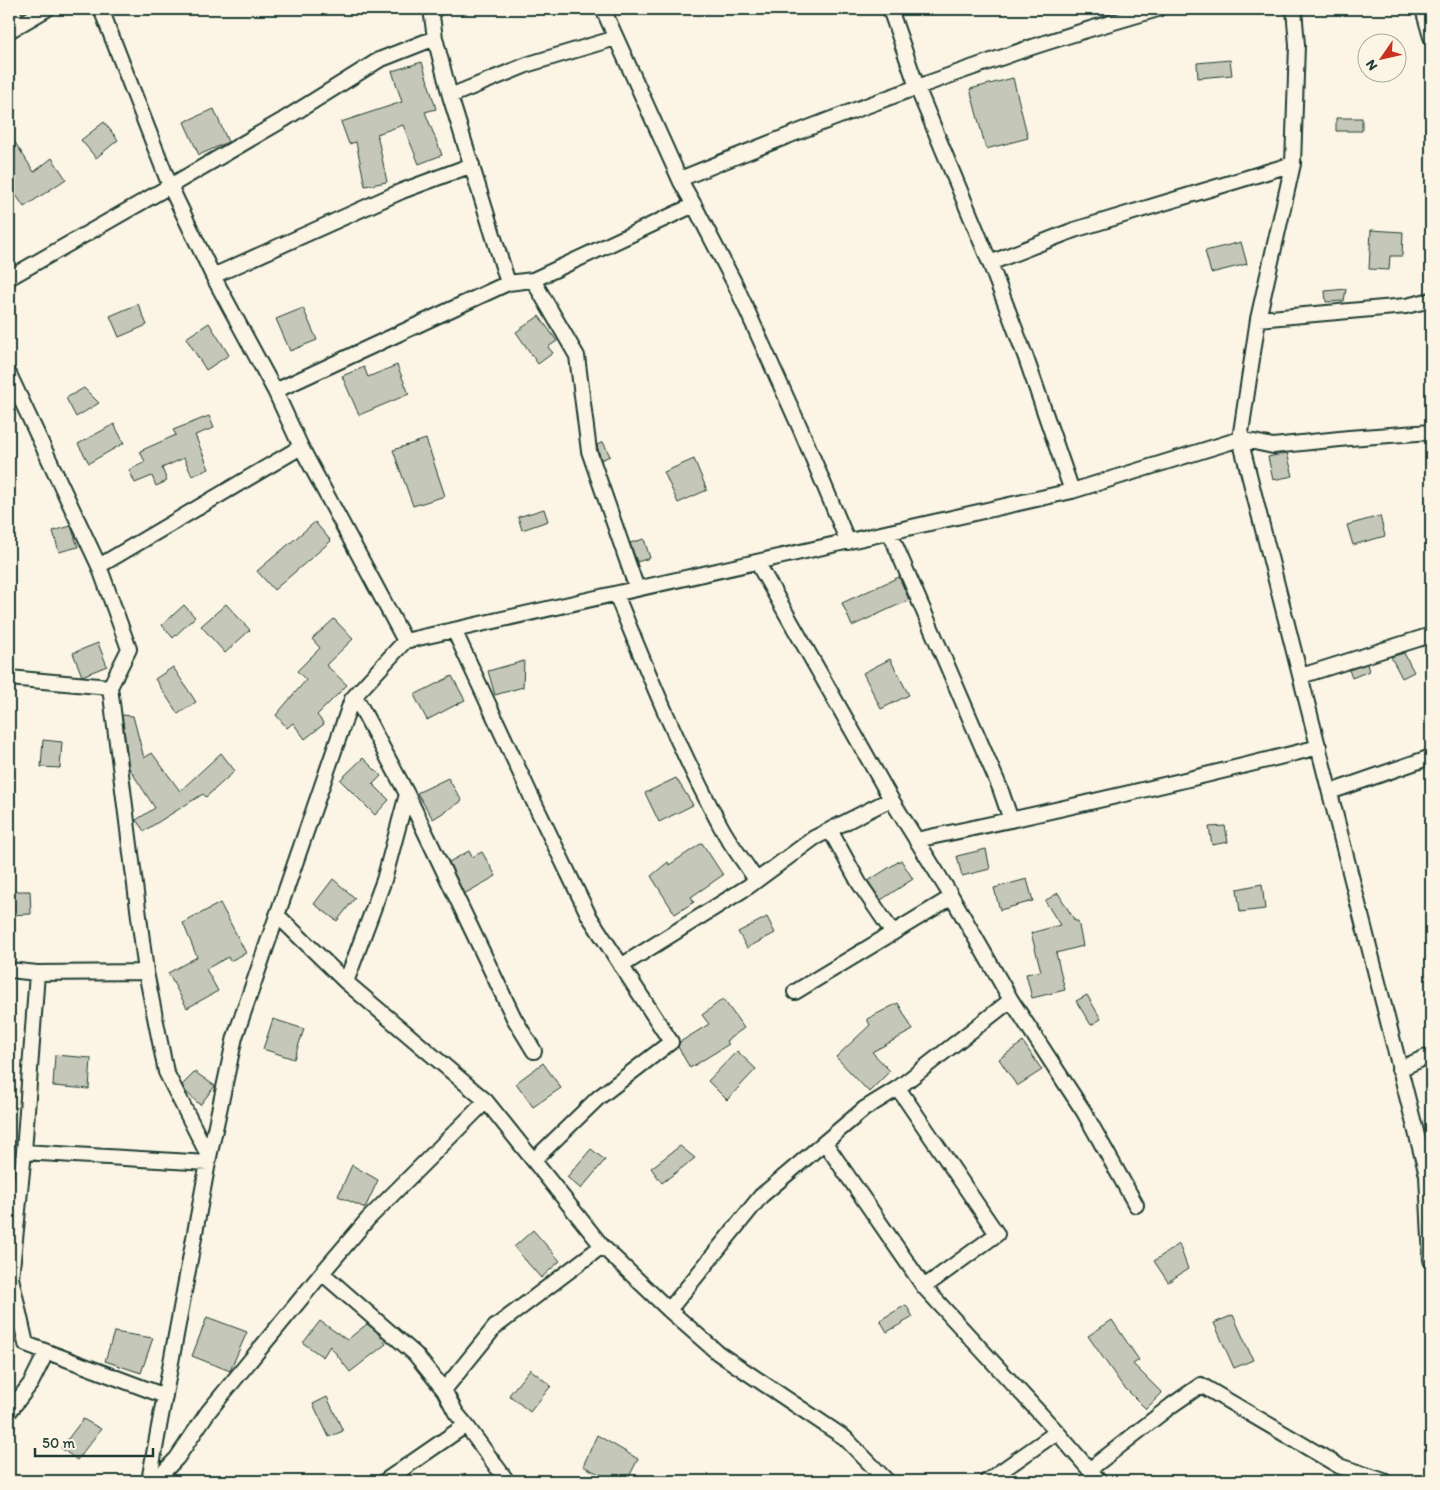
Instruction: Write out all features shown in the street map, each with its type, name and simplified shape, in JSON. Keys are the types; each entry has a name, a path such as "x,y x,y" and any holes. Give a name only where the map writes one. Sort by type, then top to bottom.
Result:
{"street":[{"path":"11,9 14,28 47,9"},
{"path":"101,9 170,186 213,276 275,391 301,447 404,641"},
{"path":"431,9 435,38 450,96 508,283"},
{"path":"603,9 680,178 744,304 801,430 848,542"},
{"path":"890,9 918,87 990,263 1026,358 1072,491"},
{"path":"680,178 787,136 1008,55 1158,9"},
{"path":"1294,9 1297,45 1293,164 1258,319 1240,439 1399,1069 1429,1174 1431,1260"},
{"path":"1423,9 1431,37"},
{"path":"9,278 283,120 379,60 435,38"},
{"path":"450,96 529,64 616,38"},
{"path":"990,263 1074,230 1293,164"},
{"path":"213,276 402,191 472,165"},
{"path":"275,391 508,283 533,280 694,205"},
{"path":"533,280 577,356 589,450 637,589"},
{"path":"1258,319 1406,306 1431,300"},
{"path":"9,374 99,566 129,649 110,687 146,972 166,1072 209,1160"},
{"path":"149,1481 209,1160 235,1037 348,708 355,696 404,641 1072,491 1240,439 1273,446 1431,432"},
{"path":"99,566 301,447"},
{"path":"890,533 1000,788 1011,820"},
{"path":"757,562 891,799 952,897 1011,1000 1084,1112 1136,1205"},
{"path":"616,594 639,652 684,754 720,824 756,880"},
{"path":"454,630 589,916 671,1042 598,1098 534,1160"},
{"path":"1301,676 1431,635"},
{"path":"9,678 110,687"},
{"path":"355,696 407,794 514,1018 534,1050"},
{"path":"916,840 1011,820 1319,747"},
{"path":"1330,792 1431,757"},
{"path":"346,982 384,880 407,794"},
{"path":"621,966 673,935 756,880 814,838 891,799"},
{"path":"830,830 859,883 893,932"},
{"path":"795,992 952,897"},
{"path":"276,915 346,982 486,1100 602,1246 669,1310 718,1354 845,1438 887,1481"},
{"path":"9,970 37,973 146,972"},
{"path":"37,973 24,1152 10,1277 26,1344 165,1396"},
{"path":"669,1310 761,1196 864,1109 898,1088 1011,1000"},
{"path":"1399,1069 1431,1055"},
{"path":"898,1088 997,1234 924,1287"},
{"path":"155,1481 177,1458 208,1412 322,1272 368,1219 486,1100"},
{"path":"825,1143 924,1287 1057,1432 1099,1481"},
{"path":"24,1152 209,1160"},
{"path":"444,1390 495,1327 602,1246"},
{"path":"322,1272 415,1354 444,1390 456,1413 508,1481"},
{"path":"9,1412 31,1383 46,1353"},
{"path":"1089,1470 1172,1405 1201,1385 1339,1466 1384,1481"},
{"path":"385,1481 466,1425"},
{"path":"987,1481 1057,1432"}],"building":[{"path":"1230,60 1232,75 1198,78 1197,63"},
{"path":"422,62 436,109 425,112 442,155 419,164 403,125 377,134 387,182 365,186 356,142 349,144 341,122 402,102 392,71"},
{"path":"1013,78 1028,138 986,149 970,89"},
{"path":"214,109 228,142 199,155 184,122"},
{"path":"1336,118 1362,118 1362,131 1336,131"},
{"path":"104,122 118,140 96,158 81,140"},
{"path":"9,133 34,172 52,158 66,179 24,207 12,189 9,189"},
{"path":"1371,230 1403,232 1402,256 1390,256 1389,270 1369,269"},
{"path":"1241,242 1247,264 1211,273 1205,251"},
{"path":"1346,289 1344,301 1326,302 1325,291"},
{"path":"138,304 147,325 119,337 110,316"},
{"path":"303,308 317,340 290,351 276,319"},
{"path":"539,316 557,341 548,347 553,353 538,364 516,332"},
{"path":"209,323 229,355 206,370 186,338"},
{"path":"397,365 409,394 359,415 342,376 364,367 368,377"},
{"path":"84,388 99,403 76,417 66,398"},
{"path":"209,416 214,428 195,435 209,469 192,476 184,458 162,468 167,481 156,486 152,476 135,483 129,470 145,462 140,451 176,435 173,430"},
{"path":"114,424 124,443 89,463 78,444"},
{"path":"426,439 445,496 413,506 393,450"},
{"path":"603,442 610,456 601,460 597,445"},
{"path":"1287,453 1293,476 1273,480 1268,457"},
{"path":"694,459 707,490 678,503 664,472"},
{"path":"544,509 548,521 522,530 518,517"},
{"path":"1380,516 1385,536 1353,545 1347,525"},
{"path":"315,522 331,541 274,590 257,571"},
{"path":"71,526 78,547 59,552 53,531"},
{"path":"644,539 650,558 637,562 630,543"},
{"path":"899,577 909,600 852,626 842,603"},
{"path":"226,604 250,630 225,653 201,626"},
{"path":"184,605 195,617 173,638 162,625"},
{"path":"334,619 353,639 326,665 347,685 317,715 324,724 305,739 293,723 287,728 276,715 306,680 297,671 320,648 312,639"},
{"path":"98,643 107,666 82,676 73,653"},
{"path":"1404,653 1414,672 1402,678 1391,657"},
{"path":"890,659 909,695 881,709 863,673"},
{"path":"524,661 523,687 495,695 488,671"},
{"path":"1367,664 1369,671 1352,678 1349,670"},
{"path":"173,667 196,702 178,714 155,679"},
{"path":"452,676 465,700 427,720 414,695"},
{"path":"122,715 133,716 144,758 152,753 180,791 221,753 235,771 206,797 203,794 144,831 136,820 155,808 129,768"},
{"path":"43,740 62,742 60,768 41,767"},
{"path":"363,758 381,776 373,784 389,800 375,815 340,780"},
{"path":"448,778 462,801 433,819 417,793"},
{"path":"676,778 693,805 659,822 645,793"},
{"path":"1225,826 1228,842 1212,845 1209,827"},
{"path":"702,843 723,875 691,897 694,902 675,914 651,876 668,862 669,865"},
{"path":"986,849 990,869 962,876 957,856"},
{"path":"469,851 472,857 482,852 496,876 464,894 449,862"},
{"path":"901,860 913,879 881,900 868,881"},
{"path":"333,879 355,898 337,921 314,904"},
{"path":"1027,879 1033,901 1000,910 994,888"},
{"path":"1262,884 1265,909 1240,912 1237,889"},
{"path":"9,891 30,891 31,914 9,915"},
{"path":"1058,893 1075,921 1078,921 1083,946 1056,953 1065,990 1032,998 1026,974 1041,971 1031,933 1060,925 1045,901"},
{"path":"220,903 246,953 230,961 228,957 206,969 218,991 187,1008 168,973 197,957 183,923"},
{"path":"767,917 775,933 747,948 738,932"},
{"path":"1087,995 1101,1019 1091,1025 1076,1001"},
{"path":"723,999 744,1028 726,1041 729,1044 690,1068 678,1047 680,1042 709,1024 702,1015"},
{"path":"898,1003 913,1030 872,1052 890,1071 869,1092 836,1057 870,1025 867,1019"},
{"path":"273,1019 304,1029 294,1059 263,1049"},
{"path":"1023,1042 1042,1070 1017,1086 999,1059"},
{"path":"737,1051 756,1069 727,1100 708,1081"},
{"path":"55,1055 91,1058 89,1089 53,1086"},
{"path":"543,1063 561,1088 533,1107 516,1083"},
{"path":"195,1072 215,1086 200,1105 186,1092 182,1085"},
{"path":"680,1146 695,1158 662,1183 651,1168"},
{"path":"591,1149 605,1160 581,1189 567,1177"},
{"path":"352,1165 378,1180 365,1208 338,1196"},
{"path":"533,1230 560,1261 541,1278 514,1247"},
{"path":"1179,1244 1188,1269 1168,1282 1154,1261"},
{"path":"906,1305 913,1317 887,1332 880,1320"},
{"path":"1233,1315 1253,1360 1234,1368 1214,1323"},
{"path":"207,1317 247,1332 230,1371 192,1356"},
{"path":"1112,1320 1139,1360 1133,1364 1162,1393 1146,1409 1122,1385 1088,1336"},
{"path":"320,1321 347,1340 367,1324 376,1331 386,1344 350,1372 330,1346 323,1357 303,1343"},
{"path":"114,1332 153,1338 141,1373 105,1361"},
{"path":"530,1369 551,1386 530,1412 509,1395"},
{"path":"327,1397 343,1431 329,1437 313,1404"},
{"path":"83,1419 101,1429 77,1460 61,1448"},
{"path":"597,1435 638,1459 627,1481 613,1481 583,1466"}]}
